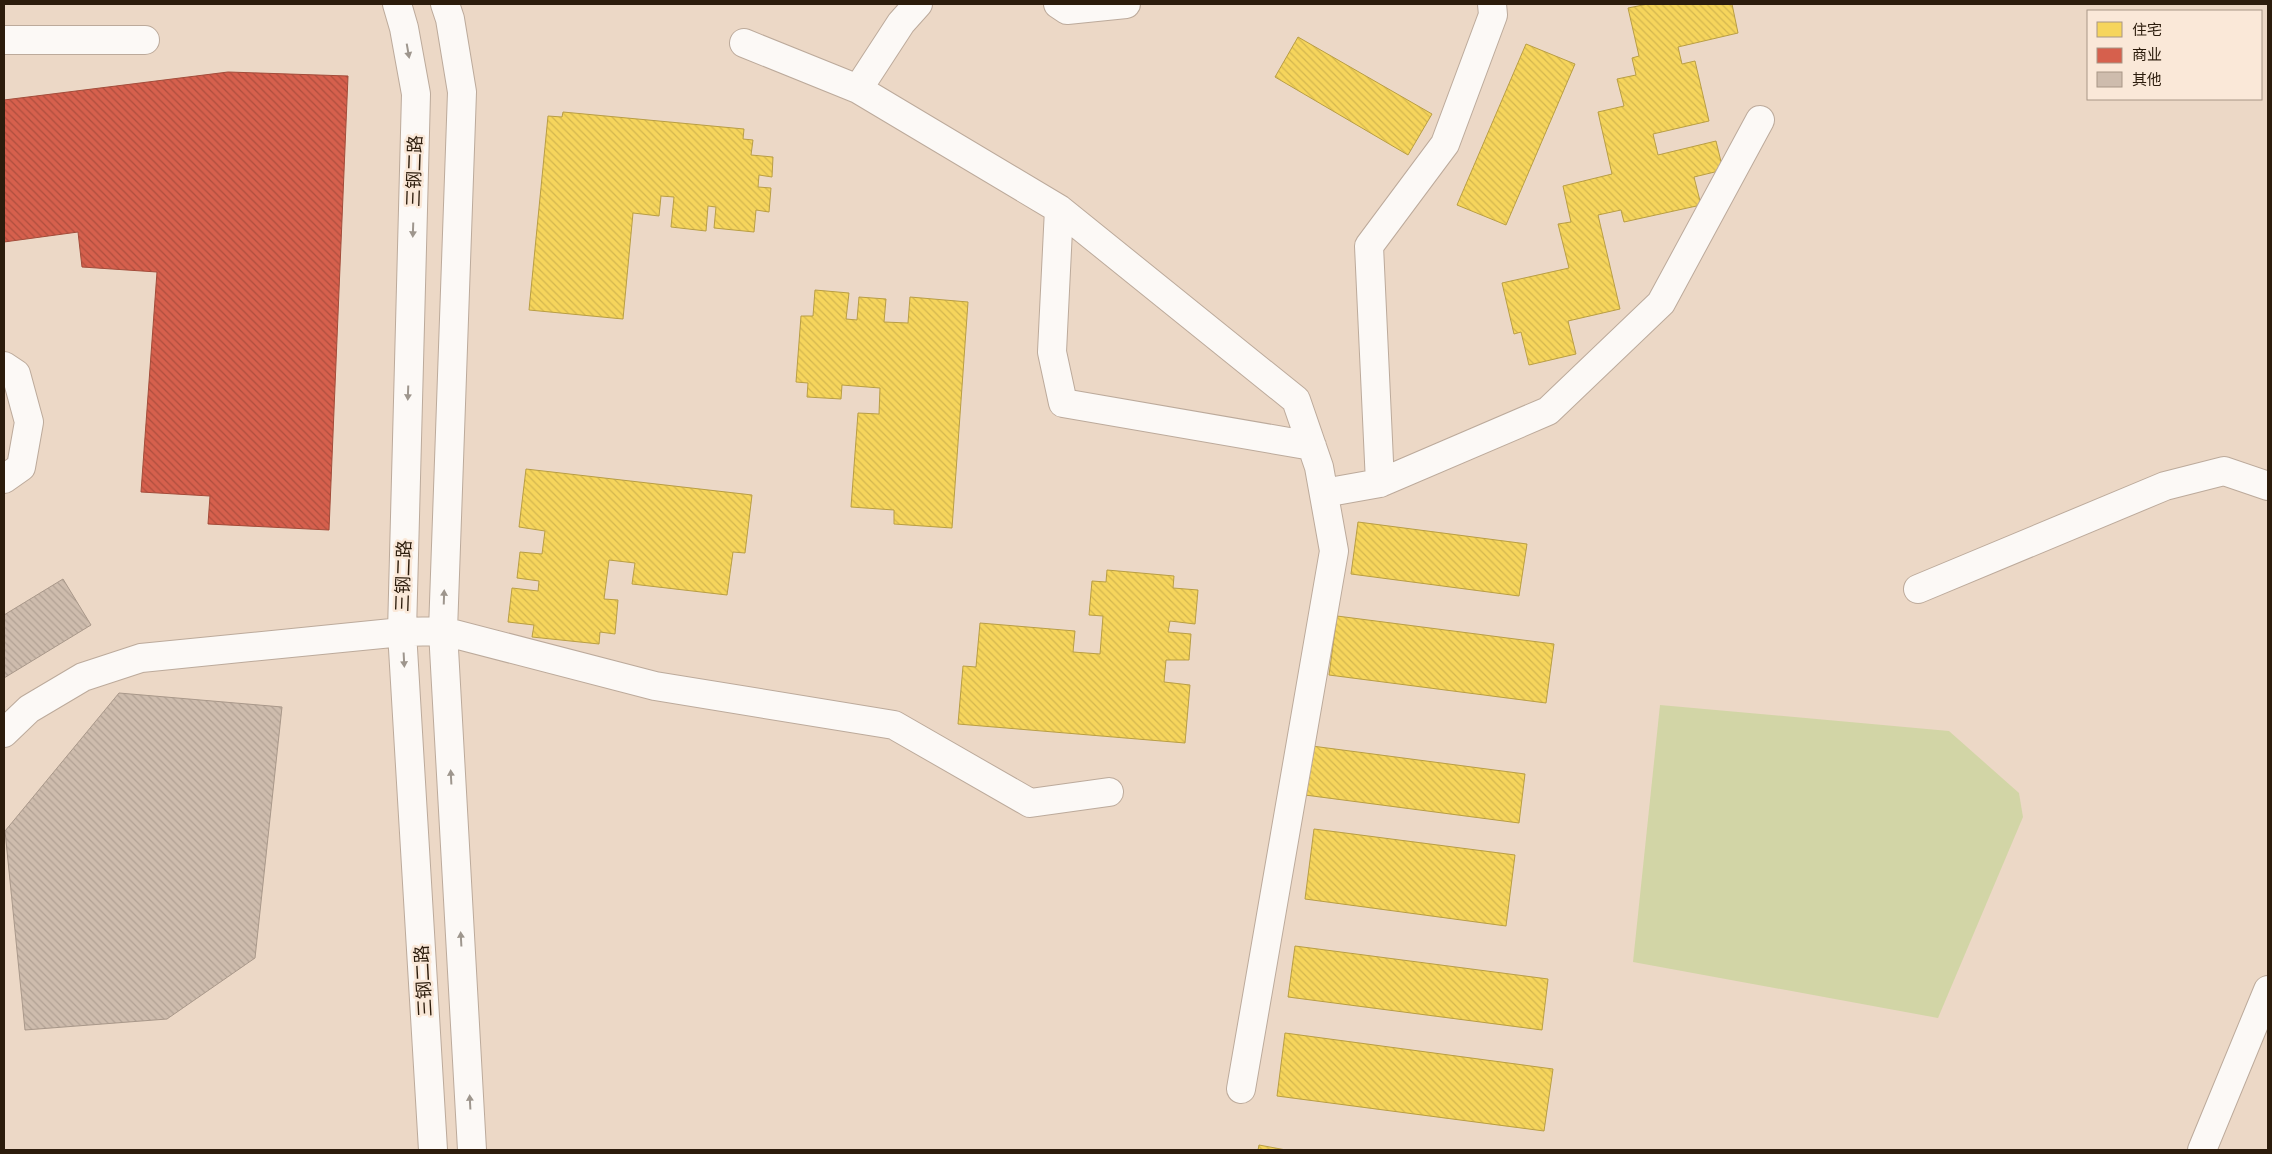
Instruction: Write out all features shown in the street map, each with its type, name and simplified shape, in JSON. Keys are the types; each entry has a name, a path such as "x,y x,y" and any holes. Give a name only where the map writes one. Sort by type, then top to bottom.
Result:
{"street":[{"name":"三钢二路","path":"397,4 404,28 416,94 402,632 434,1150"},
{"path":"445,4 450,19 462,92 443,631 472,1150"},
{"path":"858,89 901,23 918,4"},
{"path":"1058,4 1067,10 1126,4"},
{"path":"1380,483 1370,246 1445,144 1493,15 1492,4"},
{"path":"4,40 145,40"},
{"path":"744,43 858,89 1059,209 1296,400 1320,466 1334,551 1241,1089"},
{"path":"1324,493 1380,483 1548,411 1661,303 1760,120"},
{"path":"1059,209 1052,352 1063,403 1312,446"},
{"path":"4,366 16,374 28,422 22,467 4,479"},
{"path":"1918,589 2165,486 2224,471 2268,486"},
{"path":"4,732 29,709 83,677 141,658 402,632 443,631 655,686 894,725 1030,803 1109,792"},
{"path":"2202,1150 2268,990"}],"green space":[{"path":"1660,705 1949,731 2019,793 2023,817 1938,1018 1633,962"}],"building: 住宅":[{"path":"1648,4 1732,4 1738,33 1678,47 1682,64 1695,61 1709,121 1653,134 1658,155 1716,141 1723,170 1694,177 1701,205 1624,222 1621,210 1598,215 1620,309 1568,321 1576,354 1529,365 1521,332 1514,334 1502,283 1569,268 1558,224 1571,222 1563,186 1612,174 1598,112 1624,106 1617,79 1636,75 1632,58 1639,56 1628,8"},
{"path":"1298,37 1432,114 1408,155 1275,77"},
{"path":"1526,44 1575,64 1506,225 1457,205"},
{"path":"563,112 744,129 743,139 753,140 751,155 773,157 772,177 759,175 758,187 771,188 769,212 756,210 754,232 714,228 716,207 708,206 706,231 671,227 674,197 661,196 659,216 633,213 623,319 529,310 548,116 562,117"},
{"path":"815,290 849,293 846,319 857,320 859,297 886,299 884,322 908,323 910,297 968,302 952,528 894,524 894,510 851,507 858,413 879,414 880,388 842,385 841,399 807,397 808,383 796,382 801,316 813,316"},
{"path":"526,469 752,495 745,553 733,552 727,595 632,584 635,563 609,560 604,599 618,600 615,634 600,632 599,644 532,637 534,625 508,622 512,588 538,591 539,581 517,578 520,552 542,554 545,531 519,527"},
{"path":"1358,522 1527,544 1519,596 1351,574"},
{"path":"1107,570 1174,576 1173,588 1198,590 1195,624 1170,621 1168,632 1191,634 1189,660 1166,660 1164,682 1190,685 1185,743 958,724 963,666 976,667 980,623 1075,631 1073,652 1100,654 1103,616 1089,615 1092,581 1106,582"},
{"path":"1337,616 1554,644 1546,703 1329,675"},
{"path":"1312,746 1525,774 1519,823 1305,795"},
{"path":"1314,829 1515,855 1506,926 1305,899"},
{"path":"1295,946 1548,979 1542,1030 1288,997"},
{"path":"1285,1033 1553,1069 1544,1131 1277,1096"},
{"path":"1259,1145 1286,1150 1258,1150"}],"building: 商业":[{"path":"228,72 348,76 329,530 208,524 210,496 141,492 157,272 82,267 78,232 4,242 4,100"}],"building: 其他":[{"path":"63,579 91,625 4,678 4,615"},
{"path":"119,693 282,707 255,958 167,1019 25,1030 5,831"}]}
